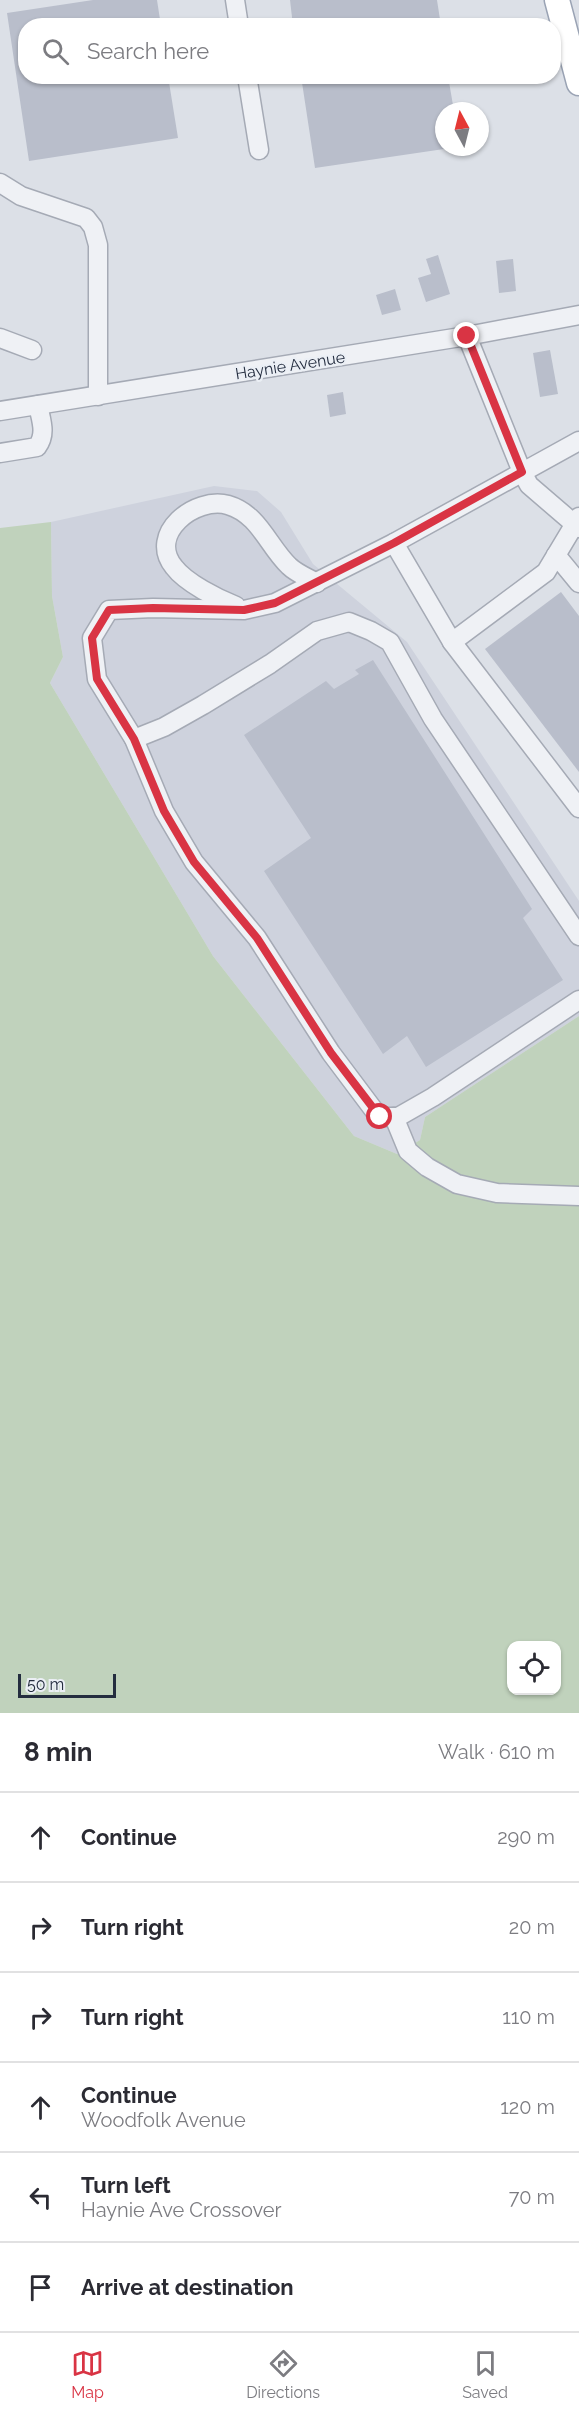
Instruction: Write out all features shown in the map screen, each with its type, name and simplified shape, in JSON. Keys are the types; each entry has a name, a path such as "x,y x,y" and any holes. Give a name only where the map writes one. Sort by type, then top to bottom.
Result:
{"main road":[{"path":"557,0 579,83"}],"street":[{"path":"235,0 238,18"},
{"path":"248,84 259,150"},
{"path":"0,183 21,196 86,218 93,227 98,245 98,396"},
{"name":"Haynie Avenue","path":"0,411 467,336 579,315"},
{"path":"452,642 546,573 577,523 529,484 522,472 467,336"},
{"path":"0,338 32,350"},
{"path":"0,453 37,447 42,440 43,431 38,405"},
{"path":"579,441 394,543 275,603 244,610 153,608 109,610 92,638 97,679 134,739 164,811 194,862 257,938 331,1053 380,1117 394,1117 433,1097 579,1000"},
{"path":"244,610 218,599 174,568 168,558 167,546 170,532 182,515 203,505 226,505 239,510 258,524 290,567 317,583"},
{"path":"394,543 452,642 579,808"},
{"path":"556,555 579,583"},
{"path":"134,739 164,727 202,705 270,664 317,631 349,622 372,631 390,642 434,719 579,936"},
{"path":"394,1117 408,1151 427,1167 457,1184 497,1193 579,1196"}],"shaded area":[{"path":"214,486 257,491 281,512 313,564 407,642 579,901 579,1016 425,1117 420,1140 397,1154 354,1136 213,956 50,683 63,657 52,596 51,522"}],"green space":[{"path":"51,522 52,596 63,657 50,683 213,956 354,1136 397,1154 420,1140 425,1117 579,1016 579,1713 0,1713 0,528"}],"building":[{"path":"93,0 157,0 160,18 18,18 18,84 169,84 178,138 29,161 7,13"},
{"path":"290,0 437,0 440,18 292,18"},
{"path":"302,84 449,84 452,102 435,102 435,150 315,168"},
{"path":"438,255 450,294 426,302 418,278 431,274 426,259"},
{"path":"513,259 516,291 499,293 496,261"},
{"path":"395,289 401,310 382,315 376,295"},
{"path":"550,350 558,394 540,397 533,353"},
{"path":"343,392 346,414 330,417 327,395"},
{"path":"561,592 579,616 579,772 485,649"},
{"path":"373,660 532,909 523,918 563,980 426,1067 407,1036 383,1054 264,871 311,838 244,735 326,681 334,689 359,674 355,670"}],"route":[{"path":"380,1117 331,1053 257,938 224,895 194,862 164,811 134,739 97,679 92,638 109,610 153,608 244,610 275,603 394,543 522,472 467,336"}]}
